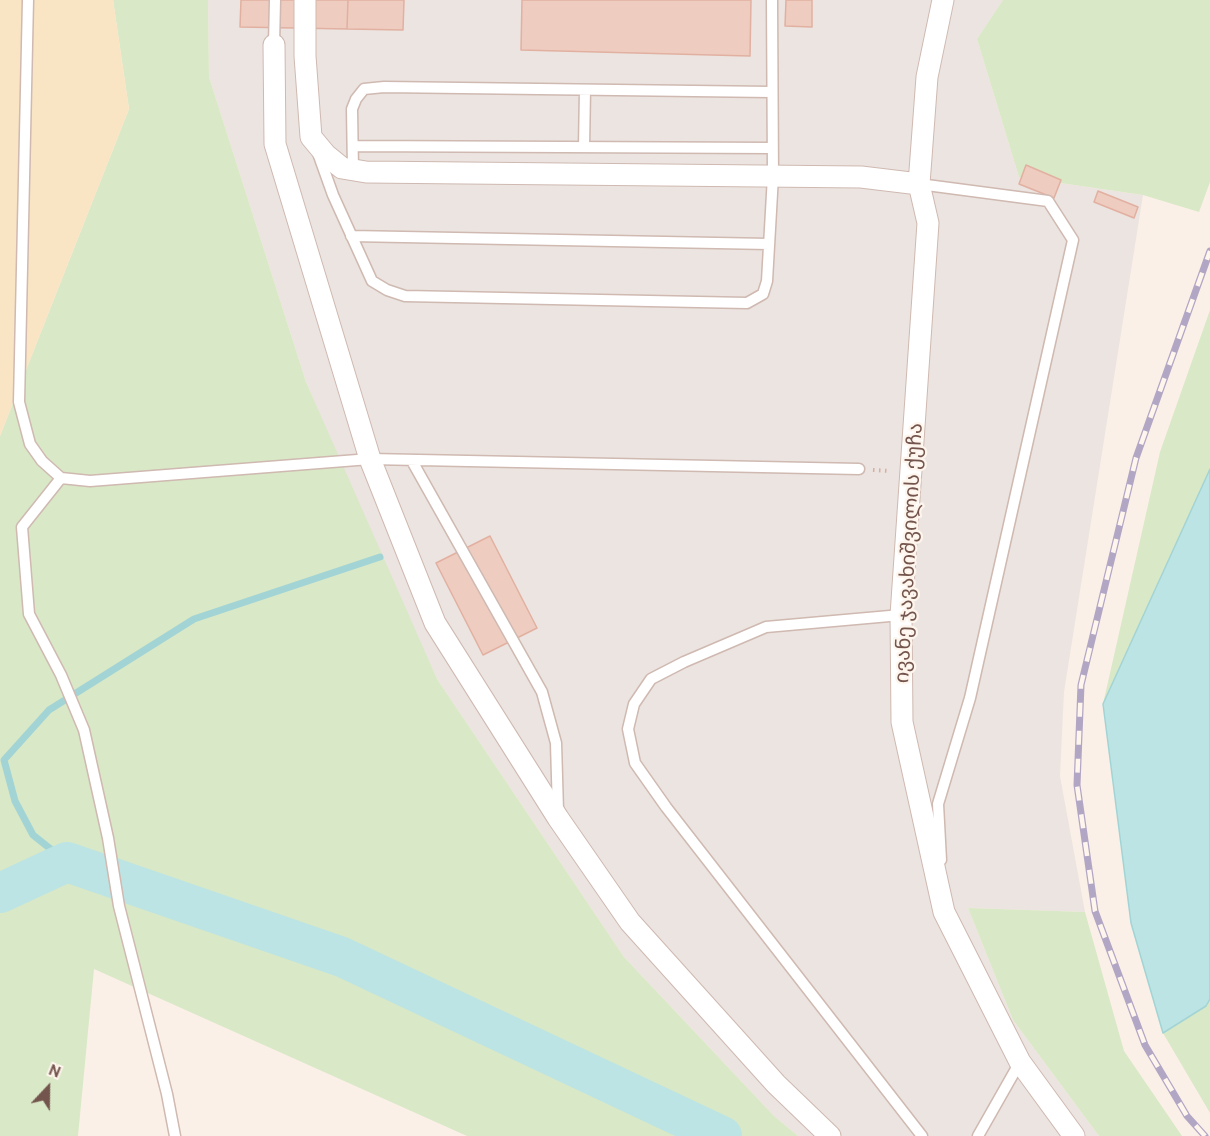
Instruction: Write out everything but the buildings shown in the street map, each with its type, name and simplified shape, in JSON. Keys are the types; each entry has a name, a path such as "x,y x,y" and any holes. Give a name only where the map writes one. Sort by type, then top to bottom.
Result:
{"street":[{"path":"305,0 304,56 311,137 326,155 342,168 366,172 861,177 919,184"},
{"name":"ივანე ჯავახიშვილის ქუჩა","path":"943,0 927,77 919,184 928,223 901,615 902,722 944,912 1020,1062 1074,1136"},
{"path":"274,45 275,144 370,459 435,623 558,818 630,922 776,1084 831,1136"}],"lane":[{"path":"28,0 19,402 30,444 42,461 61,478 90,481 370,459 859,469"},
{"path":"274,45 275,0"},
{"path":"311,137 333,195 372,281 387,290 405,296 747,303 763,294 767,281 773,176 772,0"},
{"path":"353,170 352,109 364,89 384,87 771,92"},
{"path":"584,147 585,90"},
{"path":"353,146 772,148"},
{"path":"919,184 1048,201 1073,240 970,698 938,804 944,912"},
{"path":"351,236 769,244"},
{"path":"412,460 542,692 556,743 558,818"},
{"path":"61,478 21,526 29,614 61,675 84,730 108,838 119,906 167,1094 175,1136"},
{"path":"901,615 766,627 684,662 651,679 634,704 628,729 635,763 666,807 922,1136"},
{"path":"978,1136 1020,1062"}],"path":[{"path":"859,469 912,473"}],"shaded area":[{"path":"208,0 1003,0 977,39 1019,177 1143,195 1064,692 1060,776 1085,912 968,908 1013,1020 1099,1136 798,1136 774,1116 624,957 437,679 380,557 306,382 209,77"}],"green space":[{"path":"113,0 208,0 209,77 306,382 437,679 624,957 774,1116 798,1136 467,1136 94,969 78,1136 0,1136 0,436 129,109"},
{"path":"1003,0 1210,0 1210,182 1199,212 1143,195 1019,177 977,39"},
{"path":"1210,310 1210,469 1103,704 1160,452"},
{"path":"968,908 1085,912 1124,1051 1182,1136 1099,1136 1013,1020"},
{"path":"1210,999 1210,1113 1163,1033 1206,1006"}],"sand":[{"path":"0,0 113,0 129,109 0,436"}],"water":[{"path":"1210,469 1210,999 1206,1006 1163,1033 1131,923 1103,704"}],"waterway":[{"path":"67,862 33,835 15,801 4,760 49,710 194,619 380,557"},
{"path":"0,893 67,862 342,957 722,1136"}],"railway":[{"path":"1205,1136 1187,1116 1145,1045 1095,911 1077,785 1081,685 1136,458 1210,251"}]}
